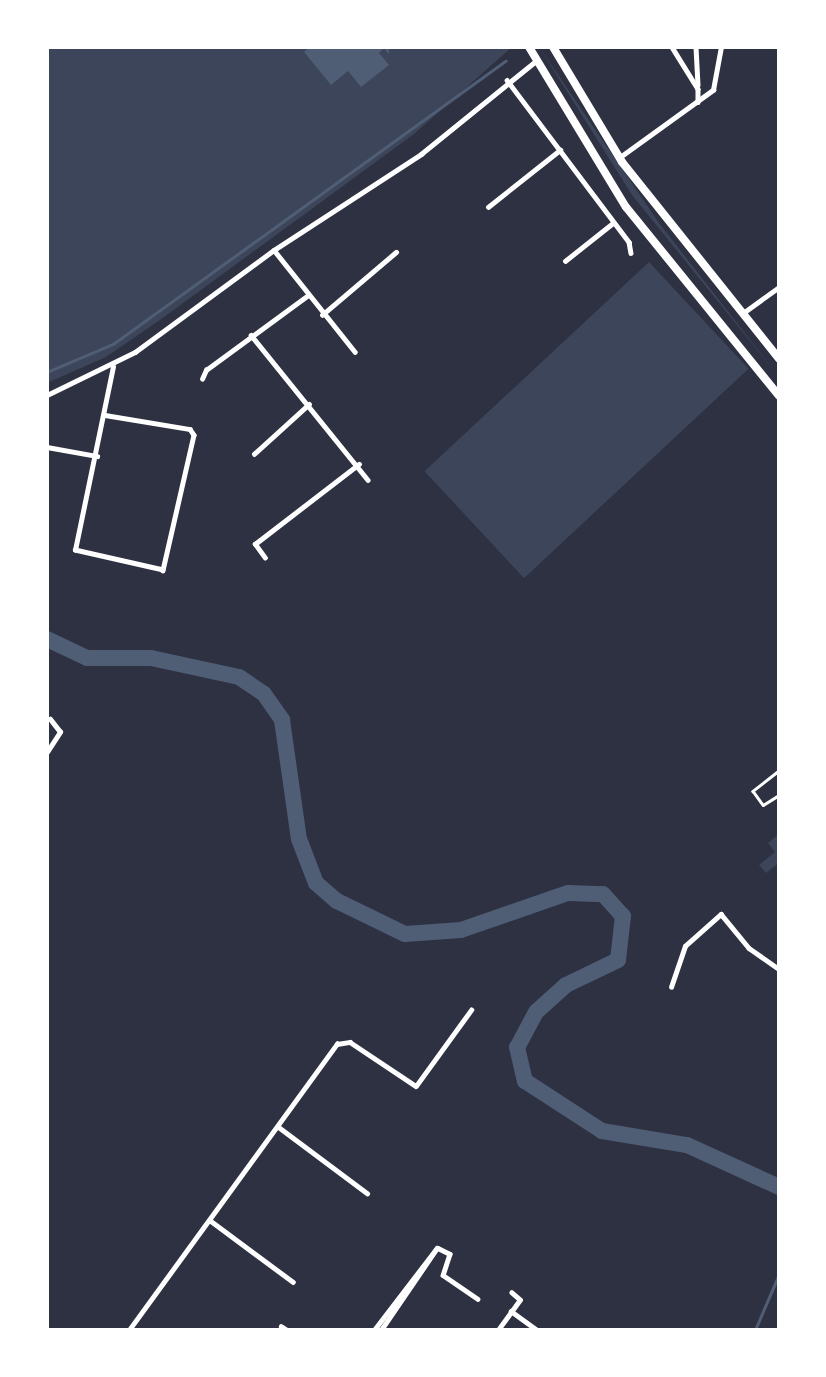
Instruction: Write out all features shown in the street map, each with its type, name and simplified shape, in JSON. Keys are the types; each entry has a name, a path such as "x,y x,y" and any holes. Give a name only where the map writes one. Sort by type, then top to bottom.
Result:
{"highway":[{"path":"528,47 626,207 779,396"},
{"path":"553,47 619,158 779,359"}],"street":[{"path":"672,47 698,89"},
{"path":"696,47 698,103"},
{"path":"619,158 713,90 721,49 715,47"},
{"path":"47,395 113,366 274,250 421,153 506,80 536,61"},
{"path":"506,80 613,223 631,253"},
{"path":"488,207 559,150"},
{"path":"565,261 613,223"},
{"path":"274,250 307,296 355,352"},
{"path":"323,315 396,252"},
{"path":"743,313 779,287"},
{"path":"202,379 251,335 307,296"},
{"path":"251,335 359,464 368,480"},
{"path":"105,415 190,429 194,435 163,570 75,550 97,456 113,366"},
{"path":"254,454 309,404"},
{"path":"47,447 97,456"},
{"path":"265,558 255,544 359,464"},
{"path":"47,752 60,732 50,719"},
{"path":"671,987 685,946 722,914 749,947 779,969"},
{"path":"129,1330 279,1128 339,1042 351,1042 416,1086 471,1010"},
{"path":"279,1128 366,1194"},
{"path":"211,1221 293,1282"},
{"path":"437,1248 450,1254 443,1275 478,1299"},
{"path":"374,1330 437,1248"},
{"path":"381,1330 437,1248"},
{"path":"498,1330 520,1300 512,1293"},
{"path":"512,1311 536,1329"}],"lane":[{"path":"779,771 753,791 763,805 779,795"}],"shaded area":[{"path":"47,47 512,47 414,134 160,320 106,357 47,383"},
{"path":"310,47 389,47 389,54 384,48 379,53 389,65 361,87 348,71 331,85 304,52"},
{"path":"539,47 659,223 779,377 632,195"},
{"path":"649,262 749,369 524,578 424,471"},
{"path":"779,834 779,863 766,873 759,865 775,852 768,843"}],"waterway":[{"path":"47,372 113,344 506,61"},
{"path":"47,639 87,658 151,658 239,677 264,694 282,720 299,839 316,883 337,901 405,934 461,930 568,893 603,894 623,916 618,960 566,985 536,1012 517,1047 525,1081 602,1131 687,1145 779,1187"},
{"path":"755,1330 779,1274"}]}
